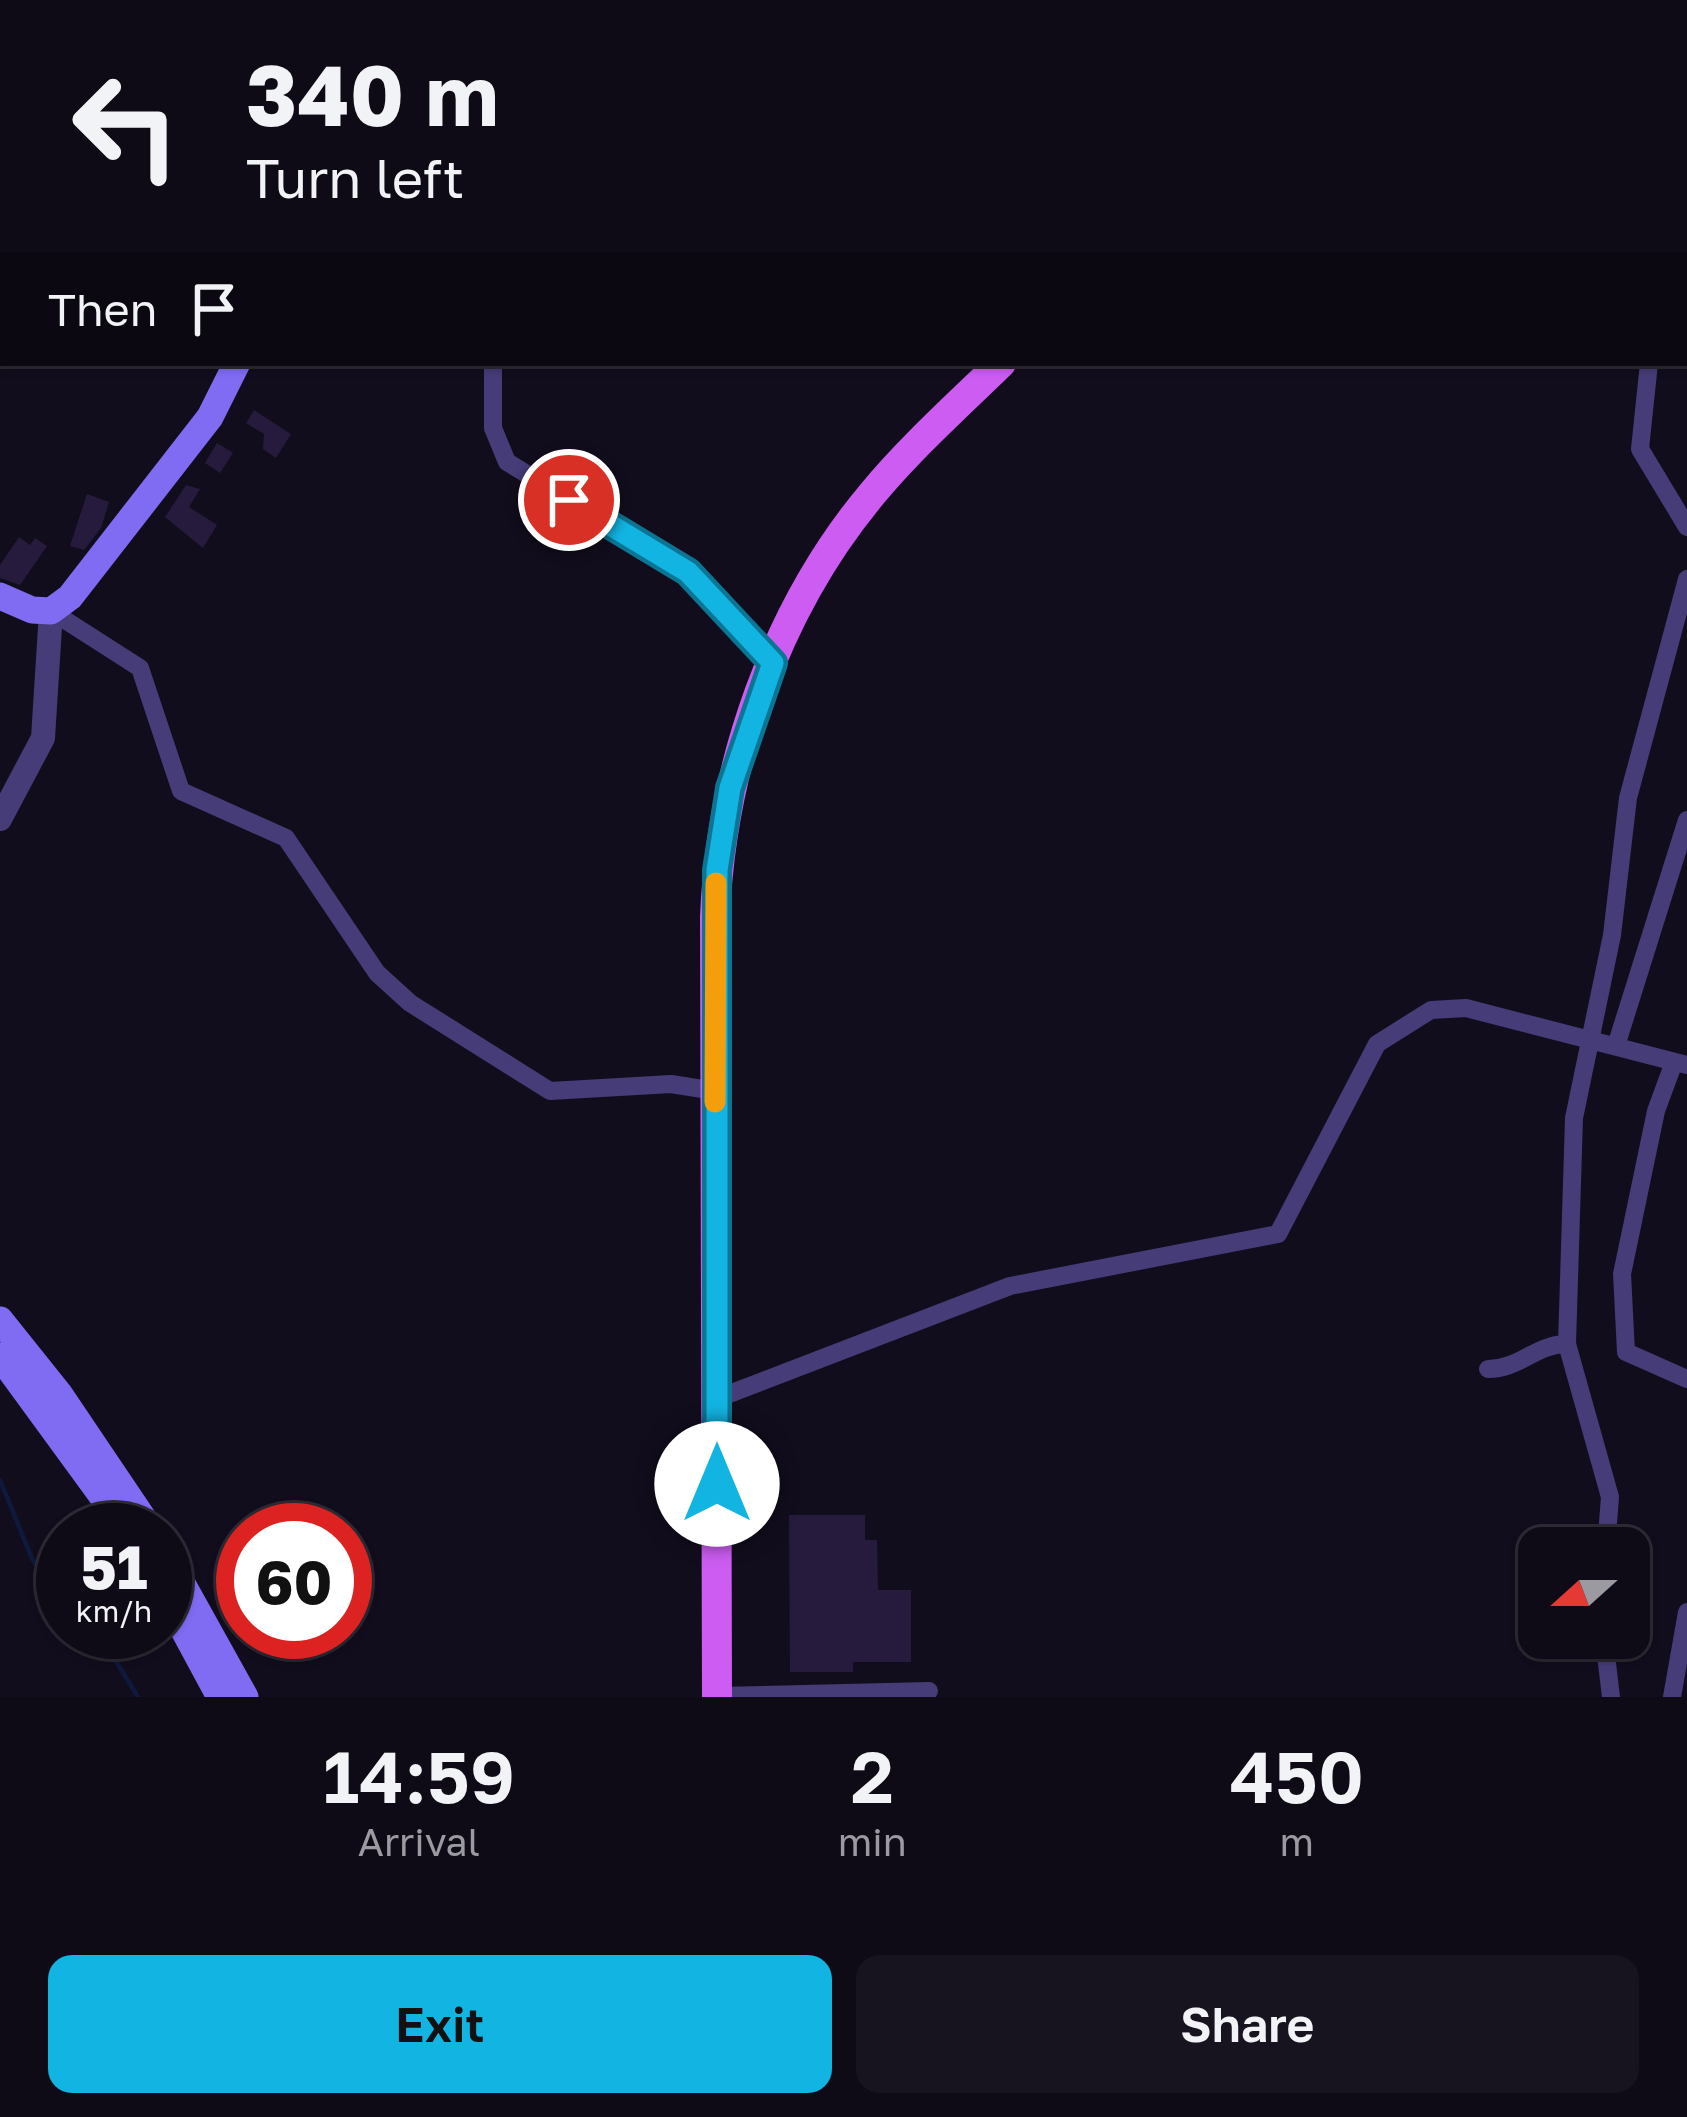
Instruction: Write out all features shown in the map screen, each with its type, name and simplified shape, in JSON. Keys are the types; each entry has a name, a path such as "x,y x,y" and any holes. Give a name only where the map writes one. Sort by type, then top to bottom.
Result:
{"main road":[{"path":"0,596 32,610 51,611 84,579 210,417 236,366"},
{"path":"717,1696 715,916 722,827 743,743 807,591 871,495 997,366"},
{"path":"0,1320 60,1395 134,1503"},
{"path":"0,1356 107,1503"},
{"path":"192,1601 245,1697"},
{"path":"192,1645 220,1697"}],"street":[{"path":"494,366 493,428 507,462 688,572 773,663"},
{"path":"1649,366 1640,449 1687,527"},
{"path":"1608,1527 1610,1497 1567,1344 1574,1118 1612,935 1628,798 1687,579"},
{"path":"0,819 43,739 51,611 140,668 181,791 286,838 377,973 410,1003 550,1091 671,1084 715,1091"},
{"path":"1616,1046 1687,820"},
{"path":"716,1399 1010,1286 1278,1234 1377,1044 1430,1010 1466,1008 1588,1043 1681,1063 1656,1111 1622,1274 1626,1352 1687,1379"},
{"path":"1488,1370 1513,1369 1549,1344 1567,1344"},
{"path":"1672,1697 1687,1612"},
{"path":"1607,1659 1612,1697"},
{"path":"717,1696 929,1691"}],"building":[{"path":"254,410 291,434 276,458 263,449 264,434 246,423"},
{"path":"217,443 233,453 220,473 205,463"},
{"path":"186,485 200,489 189,507 217,525 203,548 165,517"},
{"path":"87,494 109,502 101,528 84,550 70,546"},
{"path":"19,537 30,545 35,538 47,546 20,585 0,578 0,565"},
{"path":"789,1515 865,1515 865,1540 877,1540 878,1590 911,1590 911,1662 853,1662 853,1672 790,1672"}],"waterway":[{"path":"0,1480 36,1564"},
{"path":"115,1659 138,1697"}],"slow traffic":[{"path":"715,1102 716,883"}],"route":[{"path":"569,500 688,572 773,663 730,788 717,870 717,1484"}]}
